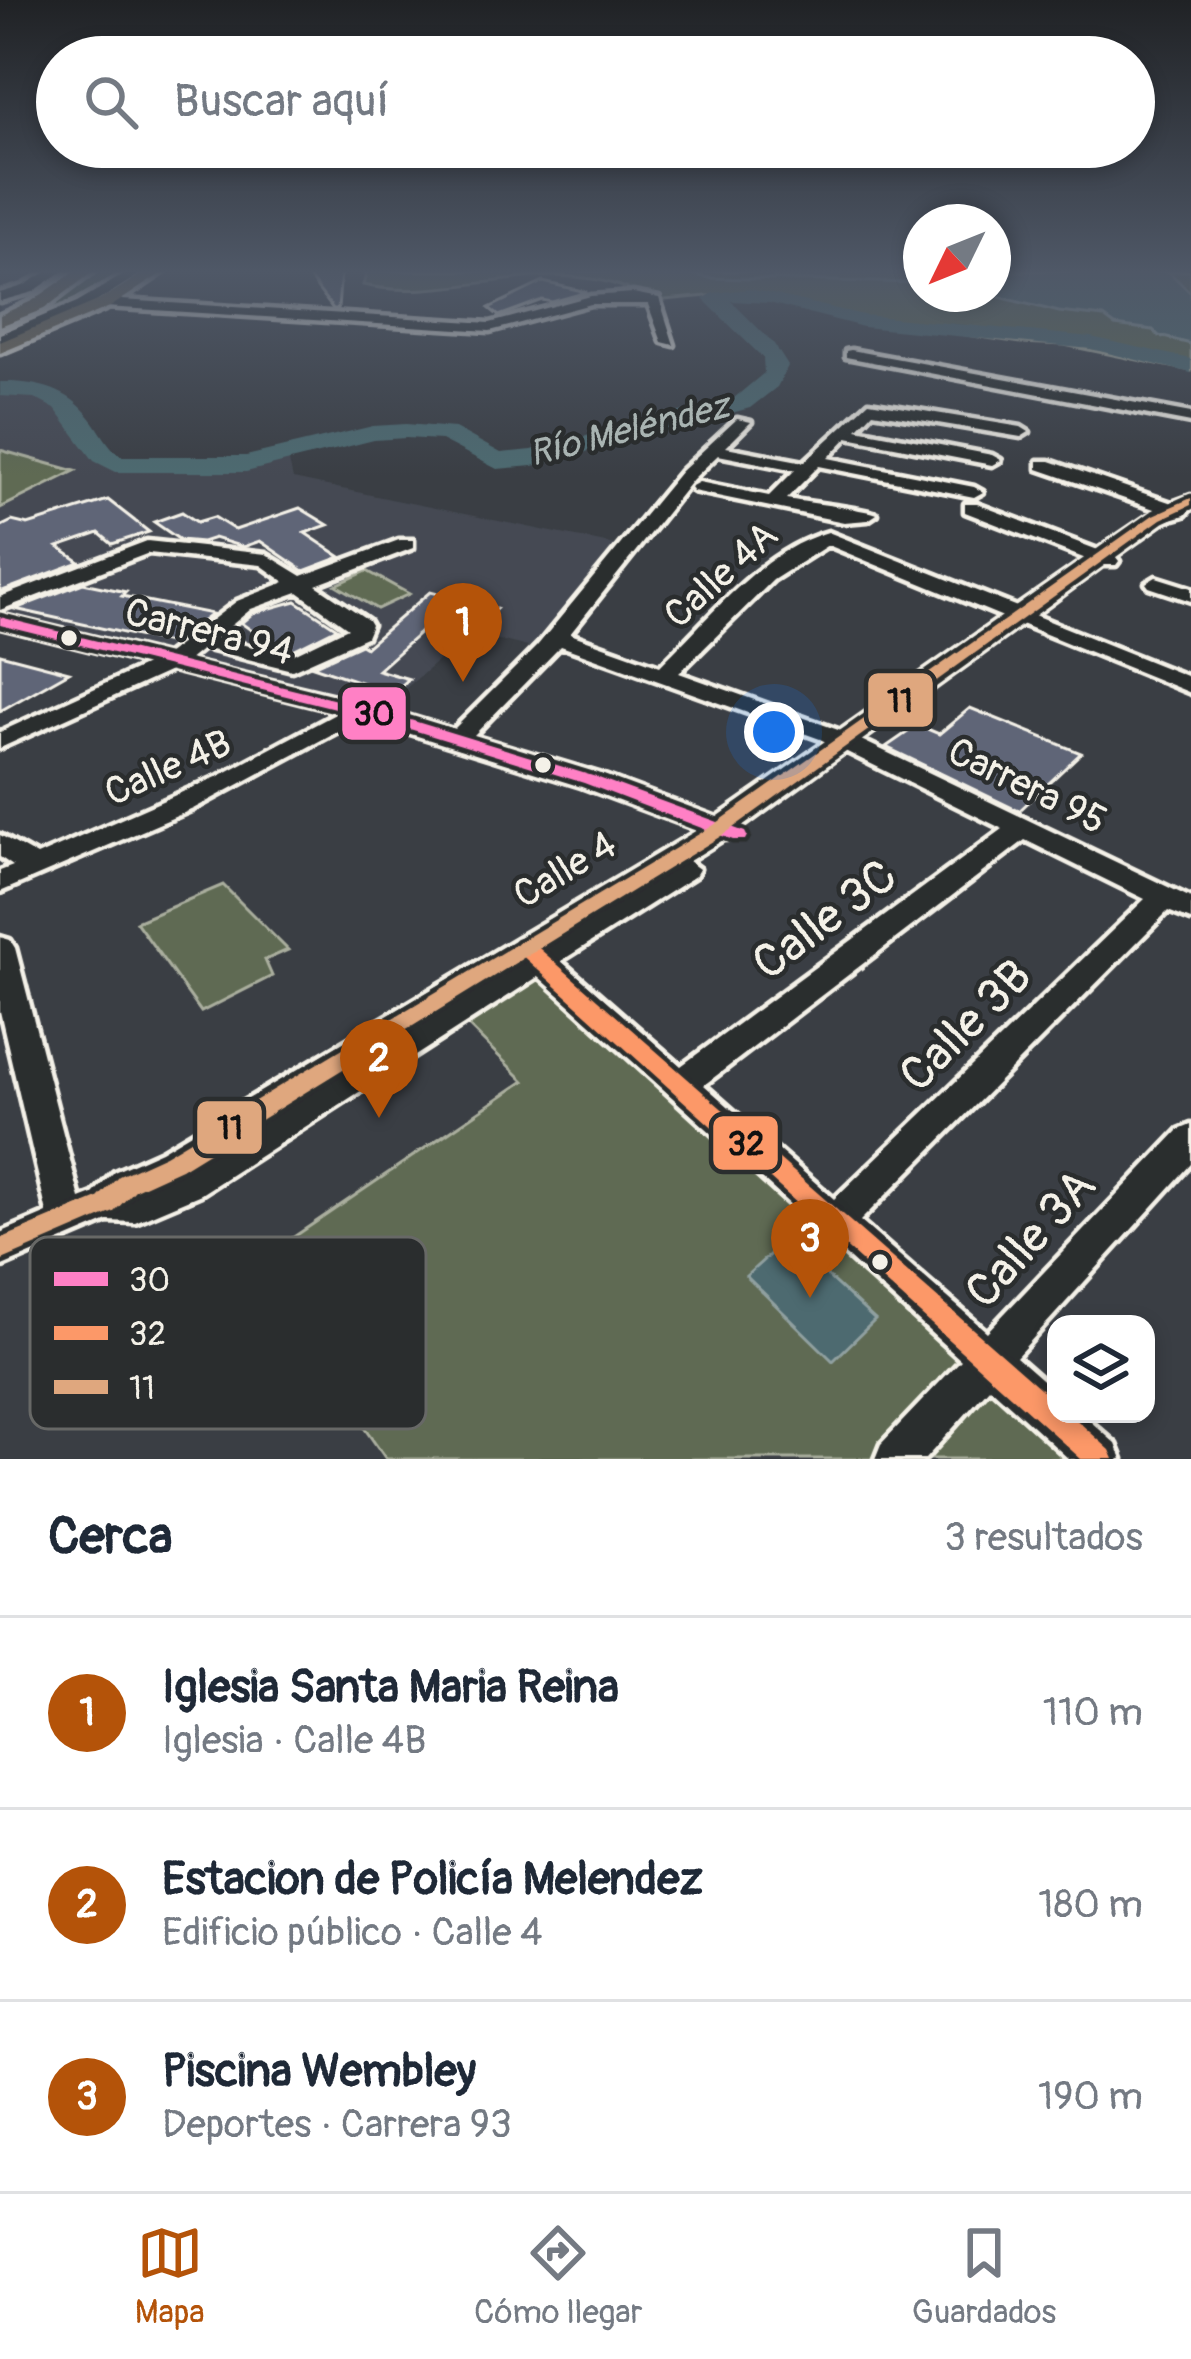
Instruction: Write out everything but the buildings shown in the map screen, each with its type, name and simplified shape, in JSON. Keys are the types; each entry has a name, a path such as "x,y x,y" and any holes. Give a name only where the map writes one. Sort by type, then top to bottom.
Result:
{"street":[{"path":"851,354 1191,418"},
{"path":"774,502 869,407 1021,432"},
{"path":"458,738 557,637 687,476 743,422"},
{"path":"844,431 992,460"},
{"path":"716,450 809,463 972,500 1108,561"},
{"path":"1044,465 1184,506"},
{"path":"699,487 844,516 868,514"},
{"name":"Calle 4","path":"0,1250 106,1205 135,1207 188,1183 533,954 729,832 1108,561 1164,513 1184,506"},
{"name":"Calle 4A","path":"665,674 770,573 814,542 828,538 1028,618"},
{"path":"0,741 172,662 244,605 406,544"},
{"path":"0,604 147,547 266,560 360,625 358,632 292,663 201,641"},
{"path":"1156,583 1191,596"},
{"path":"1028,618 1191,686"},
{"name":"Carrera 94","path":"0,621 360,709 729,832"},
{"name":"Carrera 95","path":"557,637 850,744 1178,904"},
{"name":"Calle 4B","path":"0,882 212,793 274,762 360,709"},
{"name":"Calle 3C","path":"680,1084 1023,828"},
{"path":"0,844 35,867"},
{"name":"Calle 3B","path":"835,1222 1178,904"},
{"path":"0,948 67,1221"},
{"path":"533,954 1101,1459"},
{"name":"Calle 3A","path":"896,1459 1191,1139"}],"shaded area":[{"path":"32,387 52,395 80,420 98,454 116,464 207,466 288,457 293,479 630,548 545,651 470,633 376,714 0,621 0,389"}],"green space":[{"path":"994,339 1191,339 1191,371 1064,345"},
{"path":"0,450 75,471 0,508"},
{"path":"367,571 409,594 377,609 336,585"},
{"path":"223,885 288,950 265,960 272,976 201,1012 136,922"},
{"path":"540,960 1047,1411 1047,1423 1061,1423 1101,1459 386,1459 365,1429 426,1429 426,1237 294,1237 524,1081 456,1014"}],"water":[{"path":"787,1239 875,1320 833,1361 746,1276"}],"waterway":[{"name":"Río Meléndez","path":"0,389 41,393 64,404 116,464 246,464 373,433 406,431 446,433 497,461 533,458 742,403 775,374 774,357 757,339"},
{"name":"Río Meléndez","path":"1050,339 1091,343 1191,366"}],"transit line":[{"name":"11","path":"31,1237 106,1205 127,1183 173,1162 720,829 1157,517 1191,501"},
{"name":"30","path":"0,621 376,714 590,780 739,836"},
{"name":"32","path":"525,947 1101,1459"},
{"name":"11","path":"0,1250 30,1237"}],"place":[{"name":"Iglesia Santa Maria Reina","path":"463,682"},
{"name":"Estacion de Policía Melendez","path":"379,1118"},
{"name":"Piscina Wembley","path":"810,1298"}]}
